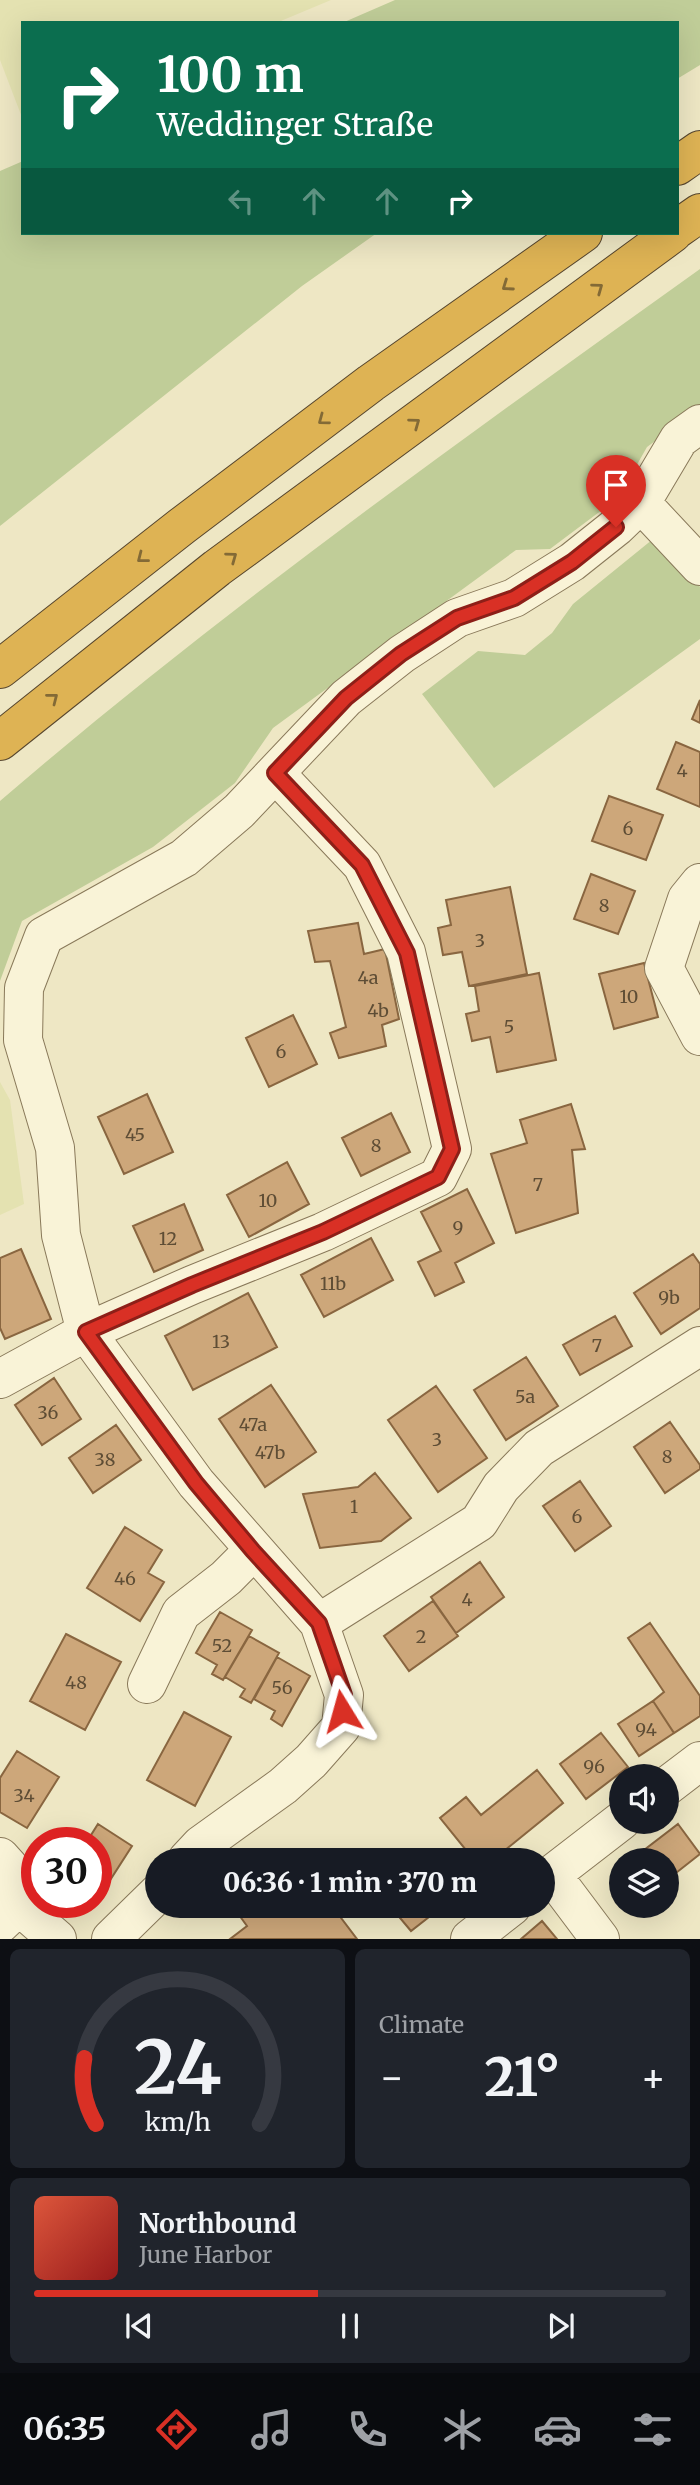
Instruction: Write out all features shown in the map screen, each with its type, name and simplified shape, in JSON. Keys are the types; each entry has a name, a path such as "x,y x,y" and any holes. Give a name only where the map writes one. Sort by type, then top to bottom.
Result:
{"highway":[{"path":"679,165 700,150"},
{"path":"679,228 700,213"},
{"path":"0,669 182,526 371,383 580,235"},
{"path":"0,741 217,568 670,235"}],"street":[{"path":"198,1848 283,1786 311,1761 341,1727 344,1695 319,1623 196,1483 86,1332 61,1235 55,1148 23,1040 24,988 44,936 184,858 239,811 346,698 401,654 457,618 514,598 572,562 641,503 679,439 700,424"},
{"path":"641,503 700,566"},
{"path":"0,1379 86,1332 323,1232 438,1177 452,1149 407,953 362,865 275,773"},
{"path":"700,883 687,899 664,968 700,1036"},
{"path":"319,1623 479,1522 501,1487 539,1448 700,1346"},
{"path":"147,1684 181,1613 253,1551"},
{"path":"679,1777 700,1761"},
{"path":"555,1873 609,1830"},
{"path":"0,1857 9,1867 9,1915 57,1939"},
{"path":"555,1888 600,1939"},
{"path":"111,1939 145,1906"},
{"path":"470,1939 497,1918"}],"shaded area":[{"path":"0,0 331,0 281,21 21,21 21,115 0,60"},
{"path":"0,1082 10,1100 24,1204 0,1215"}],"green space":[{"path":"395,0 700,0 700,65 679,78 679,21 347,21"},
{"path":"21,162 21,235 374,235 302,286 0,526 0,171"},
{"path":"700,269 700,408 647,447 618,498 550,549 516,550 273,728 235,783 153,847 22,921 0,981 0,801 170,661 344,527"},
{"path":"658,535 700,587 700,639 494,788 422,694 478,651 525,655 552,633 573,604"}],"building":[{"path":"700,700 700,723 692,719"},
{"path":"676,742 700,752 700,807 657,789"},
{"path":"609,796 663,815 646,860 592,841"},
{"path":"591,874 635,891 618,934 574,919"},
{"path":"510,887 527,974 469,986 462,952 443,955 438,928 451,925 446,900"},
{"path":"358,923 364,954 385,949 399,1019 382,1025 386,1046 339,1058 330,1033 346,1027 330,961 315,962 308,931"},
{"path":"644,963 658,1017 614,1029 599,974"},
{"path":"539,973 556,1060 497,1072 490,1037 472,1041 466,1014 479,1011 475,986"},
{"path":"293,1015 317,1064 269,1087 246,1038"},
{"path":"147,1094 173,1152 124,1174 98,1117"},
{"path":"571,1104 585,1149 572,1150 578,1213 516,1233 491,1154 527,1143 520,1120"},
{"path":"391,1113 410,1152 361,1176 342,1138"},
{"path":"287,1162 309,1204 249,1237 227,1195"},
{"path":"467,1189 494,1243 455,1263 464,1282 435,1296 418,1262 441,1251 421,1212"},
{"path":"184,1204 203,1250 154,1272 133,1226"},
{"path":"371,1238 393,1280 324,1317 301,1275"},
{"path":"21,1249 51,1319 5,1339 0,1328 0,1258"},
{"path":"693,1254 700,1264 700,1308 661,1334 634,1293"},
{"path":"248,1293 277,1347 193,1390 165,1336"},
{"path":"615,1316 632,1346 580,1375 563,1345"},
{"path":"526,1357 558,1406 506,1440 474,1390"},
{"path":"54,1378 81,1419 42,1445 15,1405"},
{"path":"271,1385 316,1452 265,1487 219,1419"},
{"path":"436,1386 487,1458 438,1492 388,1420"},
{"path":"670,1422 700,1465 700,1469 665,1493 634,1447"},
{"path":"116,1425 141,1460 93,1493 69,1458"},
{"path":"375,1473 411,1518 381,1541 320,1548 303,1494 358,1487"},
{"path":"580,1481 611,1526 575,1551 543,1506"},
{"path":"125,1527 162,1550 148,1573 164,1582 140,1621 87,1588"},
{"path":"480,1562 504,1597 456,1633 431,1597"},
{"path":"433,1601 458,1636 409,1671 384,1636"},
{"path":"220,1612 252,1630 223,1680 212,1674 217,1665 196,1653"},
{"path":"650,1623 700,1696 700,1716 674,1733 653,1701 664,1692 628,1638"},
{"path":"66,1634 121,1662 85,1730 30,1701"},
{"path":"249,1636 279,1653 251,1703 240,1697 245,1689 225,1677"},
{"path":"277,1657 310,1676 282,1726 271,1719 275,1711 254,1699"},
{"path":"653,1701 674,1733 639,1756 618,1724"},
{"path":"184,1712 231,1737 195,1806 147,1780"},
{"path":"601,1733 626,1764 609,1764 609,1781 586,1799 560,1764"},
{"path":"17,1751 59,1777 28,1827 0,1812 0,1778"},
{"path":"537,1770 563,1803 508,1848 464,1848 440,1818 466,1797 481,1815"},
{"path":"679,1825 700,1854 679,1871 679,1848 647,1848 665,1834 679,1834"},
{"path":"112,1833 132,1846 112,1877"},
{"path":"241,1918 341,1918 357,1939 230,1939 247,1926"},
{"path":"400,1918 428,1918 411,1931"},
{"path":"542,1921 557,1939 521,1939"}],"route":[{"path":"342,1711 344,1695 319,1623 196,1483 86,1332 323,1232 438,1177 452,1149 407,953 362,865 275,773 346,698 401,654 457,618 514,598 572,562 616,527"}]}
